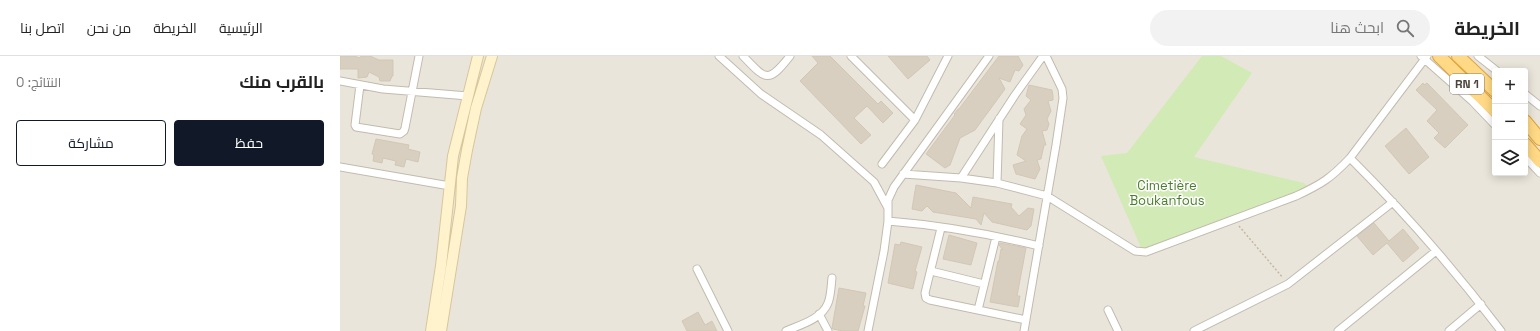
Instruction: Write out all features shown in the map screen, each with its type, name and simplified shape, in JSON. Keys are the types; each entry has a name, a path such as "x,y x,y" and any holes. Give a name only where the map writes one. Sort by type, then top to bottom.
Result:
{"highway":[{"name":"RN 1","path":"1439,56 1492,108"},
{"name":"RN 1","path":"1458,56 1492,88"},
{"path":"1528,125 1540,139"},
{"path":"1528,147 1540,161"}],"main road":[{"path":"431,331 441,266 453,156 478,56"},
{"path":"441,331 461,206 462,178 467,150 476,108 492,56"}],"street":[{"path":"360,85 356,127 397,134 404,131 419,56"},
{"path":"719,56 760,94 821,135 874,182 888,208"},
{"path":"743,56 762,74 769,76 780,68 790,56"},
{"path":"851,56 916,120"},
{"path":"882,164 916,120 948,56"},
{"path":"868,331 878,284 888,221 888,200 894,187 903,174 941,124 989,56"},
{"path":"961,178 999,118 1043,56"},
{"path":"1024,331 1063,98 1062,89 1046,56"},
{"path":"1478,56 1493,68"},
{"path":"903,174 997,182 1047,196 1135,251 1146,252 1234,220 1318,186 1335,174 1350,158 1424,57 1473,102 1492,122"},
{"path":"340,80 383,89 468,96"},
{"path":"1528,96 1540,106"},
{"path":"997,182 999,118"},
{"path":"1350,158 1393,202 1436,251 1481,304 1501,331"},
{"path":"1528,160 1540,173"},
{"path":"340,167 450,186"},
{"path":"1194,331 1288,284 1393,202"},
{"path":"888,221 912,223 1039,246"},
{"path":"941,228 925,294 926,298 1026,320"},
{"path":"978,310 996,237"},
{"path":"1338,331 1436,251"},
{"path":"698,269 728,331"},
{"path":"931,271 984,284"},
{"path":"786,331 819,314 828,303 832,278"},
{"path":"1449,331 1481,304"},
{"path":"1108,310 1118,331"},
{"path":"819,314 828,331"}],"path":[{"path":"1234,220 1288,284"}],"shaded area":[{"path":"340,56 1540,56 1540,331 340,331"}],"green space":[{"name":"Cimetière Boukanfous","path":"1202,56 1221,56 1252,73 1194,157 1304,183 1309,188 1142,250 1101,156 1127,153"}],"building":[{"path":"340,56 354,56 360,58 361,56 370,56 379,60 393,60 393,76 390,81 380,81 379,77 369,72 367,77 358,78 358,69 340,69"},
{"path":"812,56 830,56 878,104 881,101 893,113 883,123 867,106 854,118 871,135 861,144 800,81 818,63"},
{"path":"888,56 927,56 930,60 908,79"},
{"path":"999,56 1018,56 1023,65 1019,71 1015,70 1010,82 999,78 1005,89 975,130 960,138 950,165 945,168 926,154 955,115 954,114"},
{"path":"1423,83 1424,85 1427,83 1468,125 1445,148 1434,138 1439,133 1427,121 1437,110 1416,90"},
{"path":"1029,85 1052,90 1053,96 1053,100 1048,101 1051,111 1047,119 1049,124 1047,130 1042,131 1046,145 1044,145 1041,159 1037,160 1040,169 1035,179 1016,174 1013,165 1026,161 1017,155 1022,136 1027,129 1020,124 1026,115 1024,109 1031,100 1026,96"},
{"path":"1406,128 1429,157 1409,174 1385,146"},
{"path":"376,139 409,145 408,149 420,152 418,162 406,159 404,167 395,165 396,161 383,158 382,163 373,161 374,155 372,154"},
{"path":"916,185 956,193 971,208 973,197 1012,204 1011,207 1019,216 1028,208 1034,209 1031,226 1027,230 992,222 984,213 981,225 976,219 933,212 927,206 922,211 912,209"},
{"path":"1374,223 1389,241 1403,229 1419,248 1403,262 1387,243 1373,255 1357,236"},
{"path":"949,235 977,243 971,265 943,259"},
{"path":"901,242 922,247 915,271 917,272 913,289 888,283 895,244 900,245"},
{"path":"1000,243 1026,248 1017,296 1020,296 1018,307 990,302 1001,249 1003,250 999,245"},
{"path":"839,288 866,293 863,306 865,306 858,331 843,331 832,328"},
{"path":"698,312 705,325 712,321 717,331 687,331 682,321"}]}
